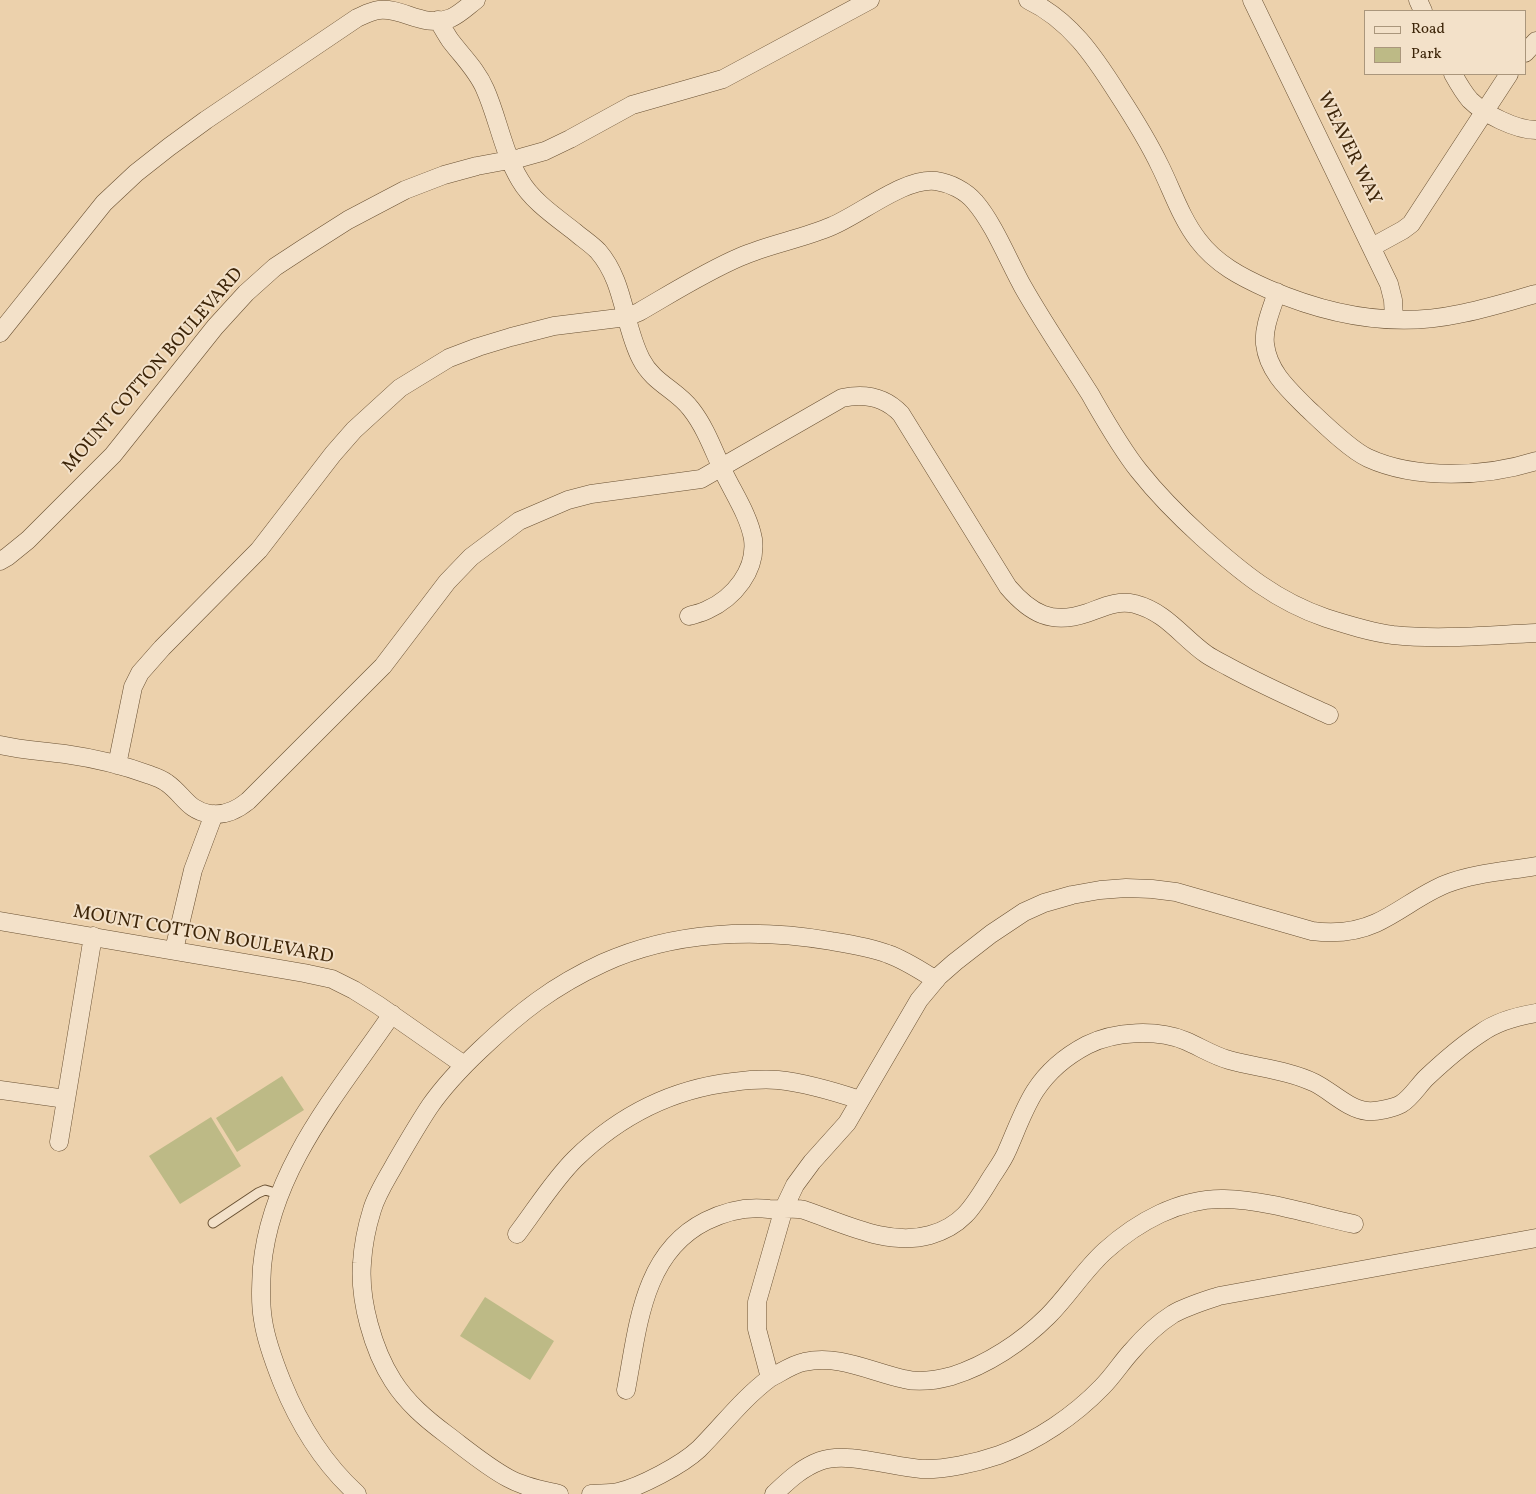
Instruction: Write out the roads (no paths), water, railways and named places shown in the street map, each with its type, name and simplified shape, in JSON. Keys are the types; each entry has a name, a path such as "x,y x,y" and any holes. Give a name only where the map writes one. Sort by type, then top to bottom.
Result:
{"street":[{"path":"0,333 104,202 176,141 357,18 381,9 426,21 449,19 476,0"},
{"name":"MOUNT COTTON BOULEVARD","path":"0,561 7,558 28,540 114,455 215,327 246,293 275,267 348,220 405,190 444,175 545,151 632,105 723,79 870,0"},
{"path":"1028,0 1057,17 1077,36 1096,59 1160,165 1197,239 1211,255 1243,278 1326,310 1364,318 1432,318 1459,314 1536,294"},
{"name":"WEAVER WAY","path":"1252,0 1389,284 1393,300 1394,319"},
{"path":"438,20 449,38 475,70 485,88 510,160 520,181 532,196 597,250 606,261 619,288 632,337 641,360 664,386 680,397 691,409 701,425 750,529 753,540 750,566 744,580 720,603 706,611 689,616"},
{"path":"1526,52 1536,41"},
{"path":"1454,75 1470,100 1484,112 1511,124 1536,130"},
{"path":"1372,247 1411,224 1508,75"},
{"path":"117,765 133,687 140,673 162,648 259,550 332,454 354,430 400,388 448,358 478,347 554,326 627,317 727,263 830,227 902,188 924,181 949,184 973,200 980,209 1024,289 1119,444 1139,471 1182,519 1238,570 1275,595 1324,617 1356,627 1391,634 1424,637 1536,632"},
{"path":"1277,292 1267,325 1265,344 1270,363 1282,384 1340,438 1366,457 1397,468 1424,472 1481,471 1514,468 1536,461"},
{"path":"0,746 67,754 117,765 166,782 186,803 198,810 223,814 239,809 383,666 447,582 471,557 519,521 568,500 592,494 701,479 842,398 862,395 882,400 892,405 901,414 1008,587 1019,601 1029,608 1052,618 1062,618 1074,617 1099,607 1116,603 1134,604 1153,611 1166,619 1206,655 1254,681 1329,715"},
{"path":"174,950 193,870 214,814"},
{"path":"770,1378 757,1329 757,1302 784,1211 794,1185 847,1123 919,1000 936,980 969,951 1024,912 1044,903 1072,895 1126,888 1152,889 1176,892 1312,932 1332,934 1355,930 1375,923 1446,884 1482,875 1536,866"},
{"name":"MOUNT COTTON BOULEVARD","path":"0,921 304,972 332,979 354,990 392,1014 464,1065"},
{"path":"559,1494 534,1488 510,1479 488,1466 426,1419 406,1399 392,1380 379,1354 370,1326 362,1288 362,1262 372,1208 405,1146 430,1106 464,1065 526,1008 566,982 605,962 658,944 743,933 804,936 861,946 889,954 911,964 936,980"},
{"path":"58,1142 93,936"},
{"path":"626,1390 647,1292 654,1274 664,1255 699,1224 720,1214 742,1209 760,1208 784,1211 799,1208 873,1234 904,1239 929,1235 954,1225 971,1210 1006,1154 1018,1123 1033,1093 1046,1076 1062,1061 1089,1044 1118,1035 1148,1033 1182,1039 1225,1059 1285,1072 1314,1083 1352,1106 1367,1111 1393,1108 1405,1102 1424,1080 1449,1057 1483,1031 1521,1016 1536,1013"},
{"path":"357,1494 320,1453 289,1400 273,1360 263,1321 261,1288 264,1252 271,1218 293,1162 307,1138 392,1014"},
{"path":"518,1234 559,1176 574,1159 612,1126 637,1111 664,1099 717,1084 747,1080 777,1080 832,1091 860,1100"},
{"path":"0,1090 66,1099"},
{"path":"590,1494 618,1492 672,1469 697,1450 754,1390 770,1378 803,1362 831,1360 905,1380 938,1380 970,1370 1015,1344 1047,1317 1104,1252 1130,1230 1161,1212 1191,1203 1223,1199 1258,1202 1354,1224"},
{"path":"774,1494 794,1474 821,1460 838,1457 923,1469 963,1465 998,1455 1014,1448 1048,1431 1076,1411 1103,1387 1130,1352 1153,1329 1174,1313 1219,1296 1536,1238"}],"lane":[{"path":"213,1223 258,1193 265,1190 279,1194"}]}
